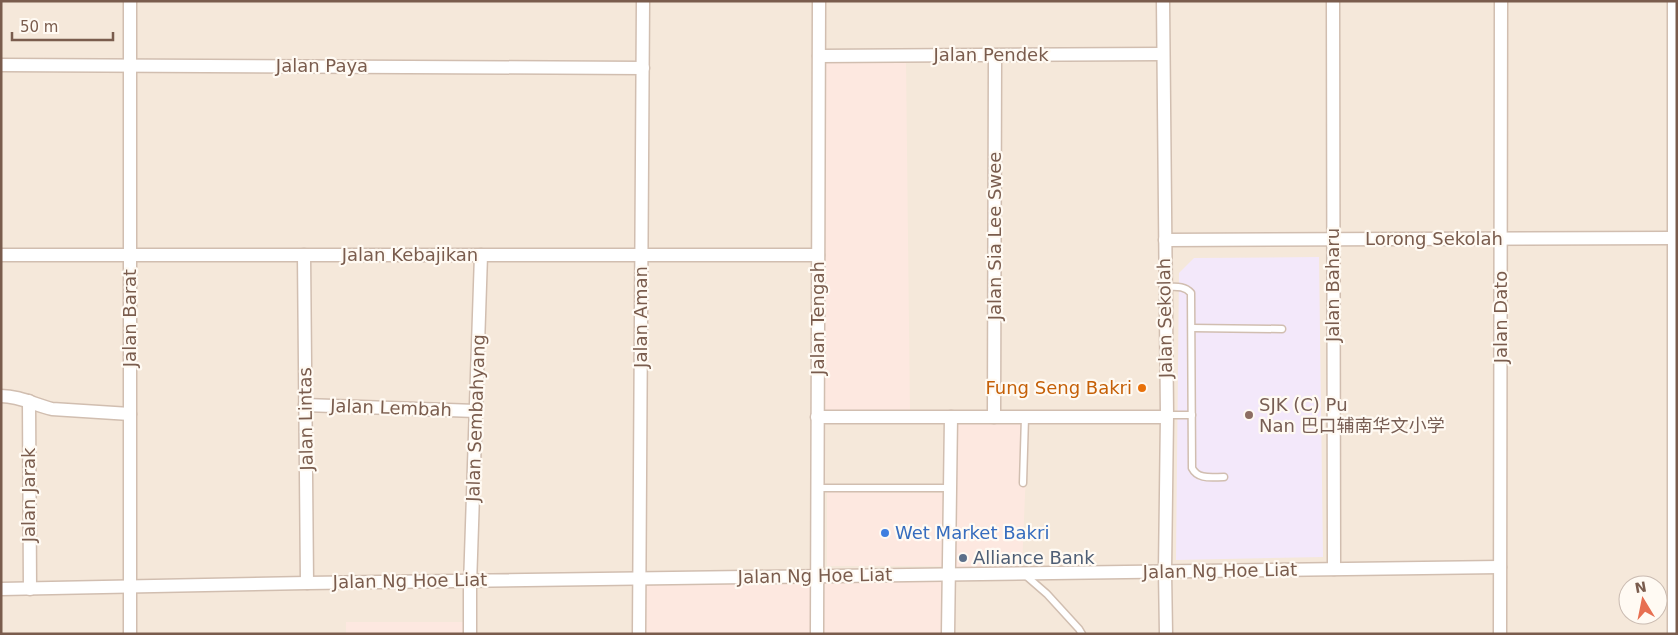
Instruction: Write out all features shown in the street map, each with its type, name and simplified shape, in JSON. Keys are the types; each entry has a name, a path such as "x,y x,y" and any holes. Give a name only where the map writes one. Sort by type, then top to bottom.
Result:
{"street":[{"name":"Jalan Barat","path":"130,1 130,634"},
{"name":"Jalan Aman","path":"639,634 643,1"},
{"name":"Jalan Tengah","path":"816,634 819,1"},
{"name":"Jalan Sekolah","path":"1163,1 1166,634"},
{"name":"Jalan Baharu","path":"1333,1 1334,569"},
{"name":"Jalan Dato","path":"1500,634 1501,1"},
{"path":"1674,1 1676,538 1674,634"},
{"name":"Jalan Pendek","path":"819,56 1162,54"},
{"name":"Jalan Sia Lee Swee","path":"994,417 995,56"},
{"name":"Jalan Paya","path":"1,64 643,68"},
{"name":"Lorong Sekolah","path":"1165,240 1674,238"},
{"name":"Jalan Kebajikan","path":"1,254 818,255"},
{"name":"Jalan Lintas","path":"304,255 307,583"},
{"name":"Jalan Sembahyang","path":"470,634 481,255"},
{"path":"1,396 16,397 52,409 130,414"},
{"name":"Jalan Jarak","path":"29,401 30,589"},
{"name":"Jalan Lembah","path":"306,404 476,411"},
{"path":"817,417 1166,416"},
{"path":"948,634 951,417"},
{"name":"Jalan Ng Hoe Liat","path":"1,589 130,588 307,583 470,587 639,578 1500,567"}],"lane":[{"path":"1165,287 1182,287 1191,293 1193,471 1200,476 1224,477"},
{"path":"1192,328 1282,329"},
{"path":"1166,416 1192,415"},
{"path":"1023,483 1025,417"},
{"path":"817,488 950,488"},
{"path":"1023,573 1047,594 1082,634"}],"shaded area":[{"path":"1,1 1677,1 1677,634 1,634"},
{"path":"906,60 910,412 822,410 824,62"},
{"name":"SJK (C) Pu Nan 巴口辅南华文小学","path":"1319,257 1323,557 1176,560 1179,273 1194,258"},
{"path":"955,422 1028,422 1022,568 953,570"},
{"name":"Wet Market Bakri","path":"827,492 946,493 945,566 827,566"},
{"path":"943,580 944,634 634,634 634,583"},
{"path":"346,622 464,622 464,634 346,634"}],"place":[{"name":"Fung Seng Bakri","path":"1142,388"},
{"name":"SJK (C) Pu Nan 巴口辅南华文小学","path":"1249,415"},
{"name":"Wet Market Bakri","path":"885,533"},
{"name":"Alliance Bank","path":"963,558"}]}
